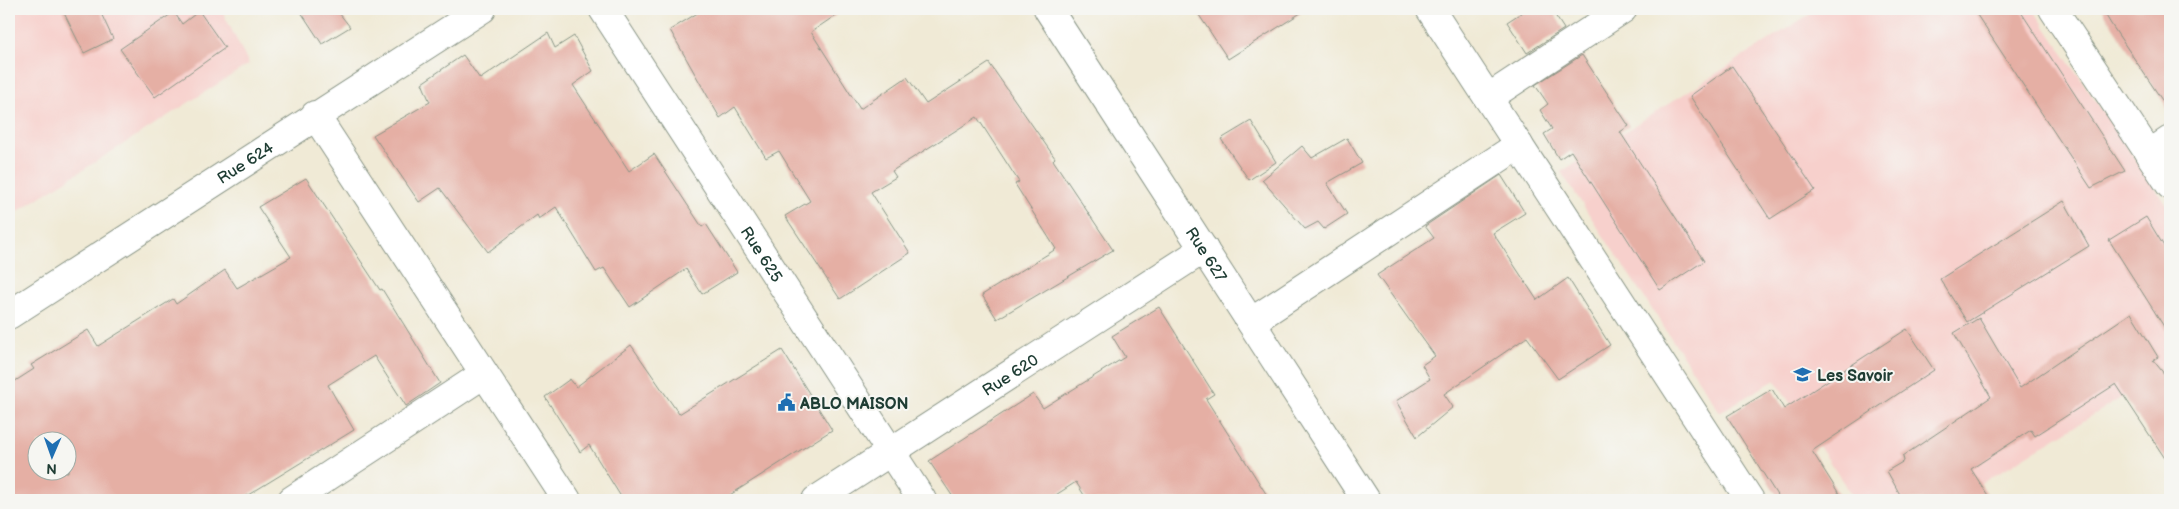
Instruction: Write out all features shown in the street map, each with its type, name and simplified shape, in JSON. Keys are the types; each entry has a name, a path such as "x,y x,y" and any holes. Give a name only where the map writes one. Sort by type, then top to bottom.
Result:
{"street":[{"name":"Rue 624","path":"9,315 482,9"},
{"name":"Rue 625","path":"603,9 922,500"},
{"name":"Rue 627","path":"1048,9 1366,500"},
{"path":"1430,9 1750,500"},
{"path":"1488,98 1623,9"},
{"path":"2053,9 2160,147 2170,185"},
{"path":"315,116 567,500"},
{"path":"1251,322 1519,145"},
{"name":"Rue 620","path":"816,500 1204,249"},
{"path":"292,500 484,374"}],"shaded area":[{"path":"9,9 221,9 249,64 9,217"},
{"path":"1818,9 2033,9 2170,210 2170,368 1954,500 1855,500 1775,380 1720,412 1561,172"}],"building":[{"path":"62,9 99,9 113,39 84,53"},
{"path":"299,9 336,9 350,27 322,44"},
{"path":"704,9 845,9 811,32 860,109 907,77 926,104 989,63 1055,158 1053,160 1113,250 997,319 982,295 1056,249 1015,184 1019,182 977,117 892,171 896,177 871,192 910,253 840,299 785,216 810,201 779,151 766,158 735,107 720,118 670,30"},
{"path":"1195,9 1307,9 1228,59"},
{"path":"1527,9 1551,9 1564,29 1527,53 1507,22"},
{"path":"1973,9 2019,9 2125,171 2091,188"},
{"path":"2102,9 2170,9 2170,112 2111,24"},
{"path":"199,11 225,48 155,97 120,49 174,12 182,24"},
{"path":"548,33 555,48 574,36 593,71 573,85 629,171 654,154 702,227 706,224 737,272 702,294 686,269 630,307 604,268 596,272 556,207 539,219 537,215 488,252 440,188 419,202 373,135 430,102 422,83 463,55 480,79"},
{"path":"1582,55 1629,126 1620,132 1704,261 1660,290 1571,151 1559,159 1544,134 1552,129 1540,110 1548,104 1535,85"},
{"path":"1732,66 1815,190 1770,219 1690,96"},
{"path":"1251,121 1276,162 1249,180 1221,139"},
{"path":"1347,138 1362,163 1327,183 1347,214 1324,229 1318,222 1305,229 1262,180 1302,146 1312,158"},
{"path":"1501,175 1525,213 1493,233 1537,300 1568,278 1610,345 1558,379 1527,337 1444,394 1453,407 1417,437 1396,401 1430,379 1422,365 1435,356 1377,275 1434,238 1425,226"},
{"path":"306,178 380,290 382,289 440,383 406,406 374,356 328,385 354,430 240,500 9,500 9,385 34,369 31,365 88,330 98,346 173,299 176,304 225,270 237,288 291,257 258,207"},
{"path":"2064,201 2089,246 1967,322 1940,279"},
{"path":"2146,217 2170,256 2170,336 2109,240"},
{"path":"1159,307 1214,394 1206,399 1270,500 1087,500 1076,482 1048,500 955,500 929,461 1033,394 1043,408 1125,357 1112,336"},
{"path":"2131,313 2158,357 2153,360 2170,381 2170,466 2116,384 2035,436 2031,430 1971,469 1991,500 1903,500 1887,471 1904,461 1903,456 1991,397 1954,333 1979,318 2020,388"},
{"path":"1907,329 1934,370 1812,451 1843,500 1780,500 1727,416 1772,389 1784,409"},
{"path":"631,345 679,414 782,350 832,430 722,500 623,500 589,445 580,452 545,397 570,379 576,387"}],"place":[{"name":"Les Savoir","path":"1803,375"},
{"name":"ABLO MAISON","path":"786,403"}]}
